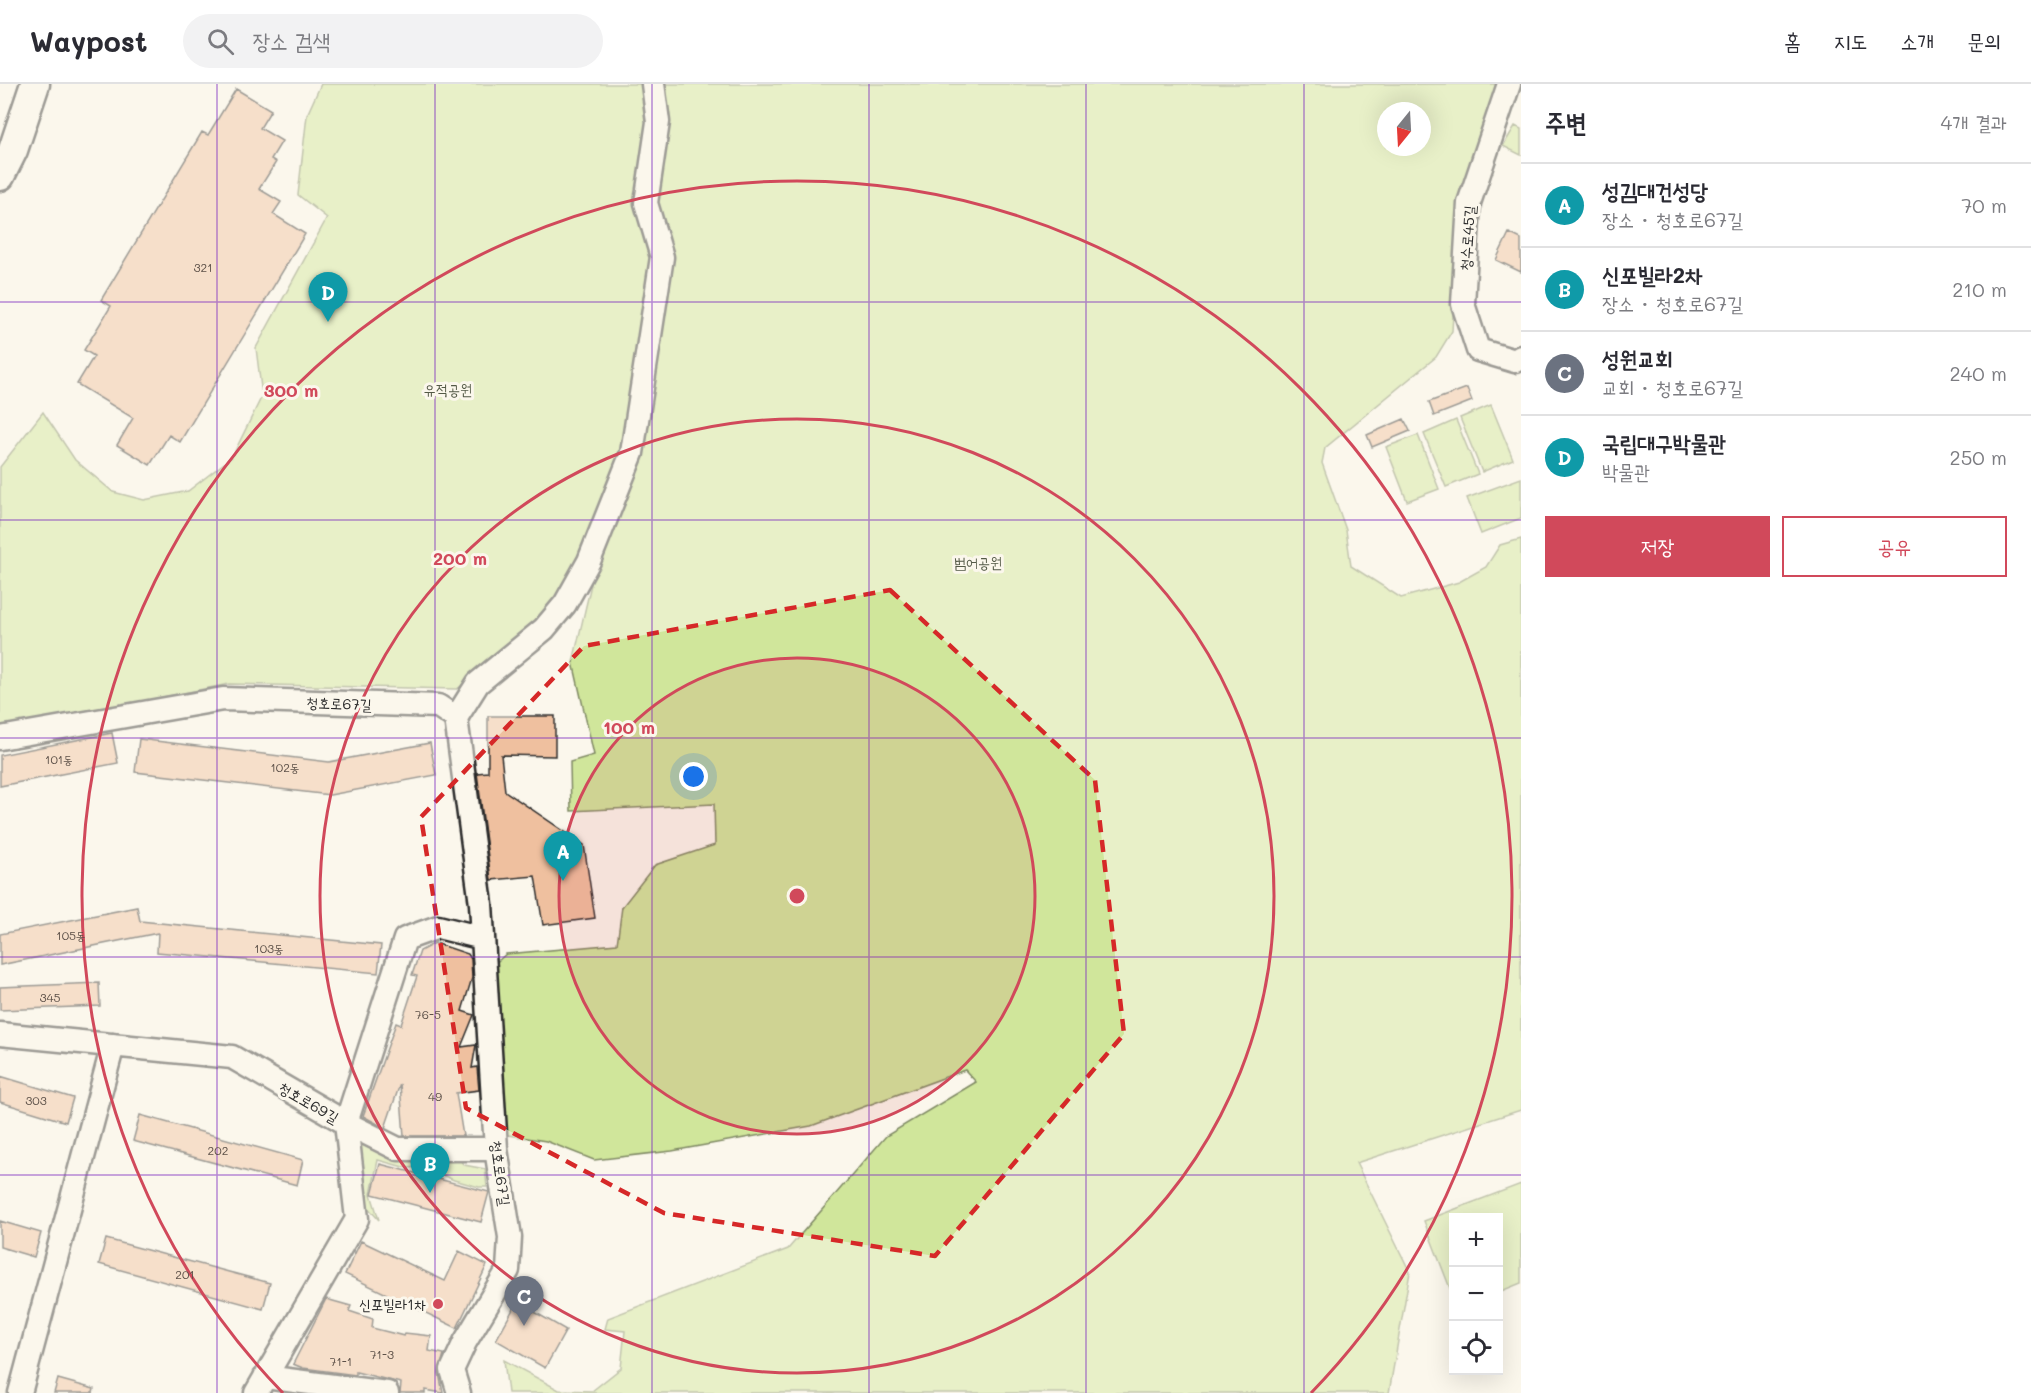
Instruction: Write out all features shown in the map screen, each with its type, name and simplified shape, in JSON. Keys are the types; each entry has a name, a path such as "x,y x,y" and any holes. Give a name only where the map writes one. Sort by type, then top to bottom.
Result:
{"main road":[{"path":"0,176 13,150 35,84"}],"street":[{"path":"456,718 478,683 544,629 565,604 589,561 632,453 662,257 646,203 658,122 653,84"},
{"name":"청수로45길","path":"1509,84 1469,203 1463,304 1478,350 1515,361 1521,357"},
{"name":"청호로67길","path":"0,738 223,699 438,706 456,718 481,904 496,1149 510,1237 508,1270 465,1342 452,1370 459,1393"},
{"path":"483,938 438,927 405,939 346,1124 398,1149 496,1149"},
{"name":"청호로69길","path":"0,1034 232,1057 346,1124 357,1219 260,1385 387,1393"},
{"path":"20,1393 113,1045"}],"highlighted area":[{"path":"890,590 1095,780 1124,1034 935,1256 664,1213 466,1108 421,817 584,646"}],"green space":[{"name":"유적공원","path":"321,84 647,84 655,257 625,453 584,558 540,627 457,689 229,684 0,729 0,467 43,412 75,460 113,492 144,500 188,491 232,457 262,396 256,348 327,218 298,195 307,115"},
{"name":"범어공원","path":"659,84 1500,84 1460,197 1452,331 1436,357 1325,448 1322,463 1346,530 1351,566 1401,598 1459,582 1486,567 1500,545 1521,539 1521,1110 1356,1163 1410,1272 1389,1393 508,1393 504,1360 559,1390 592,1391 621,1368 625,1331 605,1329 608,1318 788,1249 886,1136 976,1082 965,1070 811,1126 672,1151 594,1160 546,1141 502,1134 491,967 506,954 617,944 622,907 655,865 715,845 714,804 571,811 570,762 594,755 573,662 667,257 651,212"},
{"path":"1515,126 1521,129 1521,155 1503,146"},
{"path":"1491,405 1513,459 1482,472 1460,418"},
{"path":"1456,420 1478,474 1446,487 1424,434"},
{"path":"1418,435 1439,489 1407,501 1386,447"},
{"path":"1521,478 1521,518 1481,534 1467,498"},
{"path":"362,1139 458,1158 464,1165 485,1169 487,1187 454,1180 423,1167 407,1168 378,1160 371,1194 379,1220 363,1202 355,1152"},
{"path":"1521,1184 1521,1283 1503,1290 1503,1213 1449,1213 1449,1286 1424,1221"}],"building":[{"path":"236,89 271,110 260,128 282,141 271,159 276,162 259,189 281,202 273,214 305,234 180,442 169,435 150,465 117,445 133,418 77,384 94,356 84,350 111,306 101,300 202,132 208,135"},
{"path":"1509,233 1521,239 1521,272 1496,260"},
{"path":"1467,388 1472,401 1434,416 1429,402"},
{"path":"1404,419 1410,431 1372,447 1367,435"},
{"path":"488,716 555,716 555,756 501,755 505,791 584,845 595,918 543,925 535,876 491,880 477,773 488,772"},
{"path":"112,733 118,763 0,786 0,755"},
{"path":"139,739 329,762 430,743 436,775 330,795 135,772"},
{"path":"137,907 140,921 381,945 378,973 157,952 158,933 0,965 0,934"},
{"path":"435,943 468,954 471,959 472,978 462,1011 474,1015 461,1047 476,1045 472,1068 477,1067 479,1090 456,1093 463,1136 404,1136 400,1084 385,1128 363,1116 396,1023 401,1025 417,976 412,975 420,951"},
{"path":"99,983 100,1006 0,1010 0,987"},
{"path":"0,1076 73,1098 66,1122 0,1102"},
{"path":"140,1115 303,1160 297,1185 133,1141"},
{"path":"380,1164 489,1192 481,1222 372,1194"},
{"path":"0,1221 41,1233 34,1257 0,1247"},
{"path":"106,1239 270,1283 263,1309 99,1264"},
{"name":"신포빌라1차","path":"361,1241 445,1281 459,1251 487,1265 457,1328 345,1274"},
{"path":"326,1299 351,1306 349,1311 373,1319 372,1328 404,1336 405,1333 431,1336 429,1351 444,1354 439,1373 443,1393 425,1390 425,1393 400,1393 401,1383 356,1372 356,1375 303,1368 293,1364"},
{"path":"517,1302 566,1330 545,1368 496,1340"},
{"path":"58,1379 94,1389 93,1393 54,1393"}],"place":[{"name":"국립대구박물관","path":"328,322"},
{"name":"성김대건성당","path":"563,881"},
{"name":"신포빌라2차","path":"430,1193"},
{"name":"신포빌라1차","path":"438,1304"},
{"name":"성원교회","path":"524,1326"}]}
